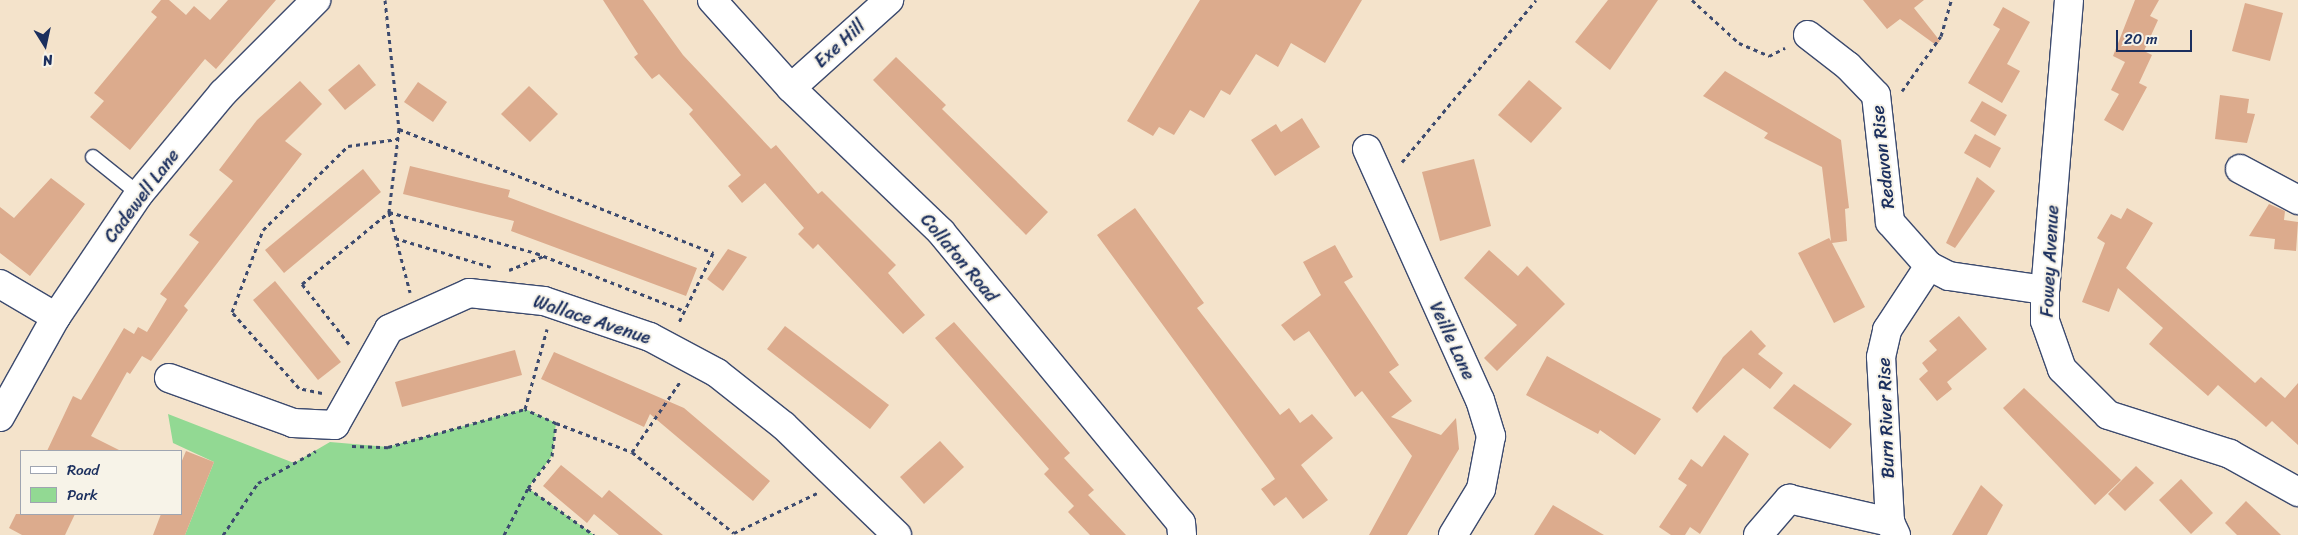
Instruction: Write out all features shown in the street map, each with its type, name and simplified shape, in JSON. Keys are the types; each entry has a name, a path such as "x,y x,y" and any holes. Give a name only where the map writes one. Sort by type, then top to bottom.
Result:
{"street":[{"name":"Cadewell Lane","path":"0,417 56,317 139,194 223,93 316,0"},
{"name":"Collaton Road","path":"712,0 791,88 941,232 1181,523 1182,535"},
{"name":"Exe Hill","path":"791,88 889,0"},
{"name":"Fowey Avenue","path":"2068,0 2045,290 2045,321 2062,370 2108,415 2230,454 2298,492"},
{"name":"Redavon Rise","path":"1808,35 1848,66 1877,101 1890,222 1929,266"},
{"name":"Veille Lane","path":"1367,149 1384,183 1480,400 1491,436 1482,489 1453,535"},
{"path":"2240,169 2298,200"},
{"path":"1929,266 1949,276 2045,290"},
{"name":"Burn River Rise","path":"1758,535 1788,499 1893,528 1881,357 1887,330 1929,266"},
{"path":"0,284 56,317"},
{"name":"Wallace Avenue","path":"332,434 348,398 389,329 469,293 554,304 667,346 717,373 784,426 897,535"},
{"path":"169,378 293,423 332,434"}],"lane":[{"path":"93,158 139,194"}],"path":[{"path":"384,0 399,129 389,212 406,287 422,313"},
{"path":"1384,183 1536,0"},
{"path":"1692,0 1740,43 1769,56 1808,35"},
{"path":"1877,101 1898,97 1941,36 1950,0"},
{"path":"399,129 713,253 667,346"},
{"path":"348,398 299,388 232,312 263,230 348,146 398,139"},
{"path":"506,271 544,256"},
{"path":"525,409 554,304"},
{"path":"632,452 695,361"},
{"path":"223,535 258,483 332,434 388,448 525,409 632,452 734,533 842,481"},
{"path":"504,535 528,488 552,456 556,423"},
{"path":"528,488 594,535"}],"green space":[{"path":"525,409 556,423 552,456 528,488 594,535 185,535 214,462 173,443 168,414 294,463 330,442 388,447"}],"building":[{"path":"161,0 169,0 186,15 194,6 210,20 228,0 276,0 216,69 205,59 130,150 90,117 104,101 94,93 157,17 151,12"},
{"path":"603,0 643,0 683,55 771,149 776,145 818,194 822,191 896,265 888,273 925,315 903,334 818,244 813,249 798,234 804,228 765,183 742,203 728,186 741,175 689,114 693,110 659,74 652,79 634,57 638,54"},
{"path":"1200,0 1362,0 1325,63 1291,43 1278,67 1256,54 1230,95 1221,90 1204,118 1190,110 1174,135 1159,127 1153,136 1127,121"},
{"path":"1608,0 1658,0 1610,70 1575,42"},
{"path":"1863,0 1924,0 1914,8 1940,41 1936,45 1900,19 1887,29"},
{"path":"2135,0 2159,0 2150,16 2158,20 2144,51 2152,55 2139,83 2147,87 2123,131 2104,120 2119,94 2111,90 2125,62 2113,56"},
{"path":"2245,3 2283,13 2270,61 2232,51"},
{"path":"2003,7 2030,22 2007,64 2020,71 2002,103 1968,83 2000,29 1993,25"},
{"path":"896,57 946,105 942,109 1048,212 1026,235 873,80"},
{"path":"359,64 376,85 345,110 328,90"},
{"path":"1725,71 1841,140 1849,208 1845,209 1847,241 1832,243 1865,307 1834,323 1798,253 1829,238 1831,241 1822,167 1764,138 1768,133 1703,96"},
{"path":"1529,80 1562,108 1531,143 1498,115"},
{"path":"300,81 322,104 285,141 302,154 184,306 188,310 151,361 142,356 130,374 127,372 91,436 119,450 47,450 73,396 81,400 124,328 134,334 138,327 147,332 167,299 160,294 199,242 189,235 233,181 219,170 257,120"},
{"path":"418,82 447,102 433,122 404,102"},
{"path":"529,86 558,114 530,142 501,114"},
{"path":"2220,95 2249,99 2247,113 2255,114 2247,143 2215,139"},
{"path":"1982,101 2007,115 1995,136 1970,121"},
{"path":"1302,118 1320,147 1275,176 1251,140 1276,124 1281,132"},
{"path":"1975,134 2001,148 1990,168 1964,153"},
{"path":"1474,159 1491,226 1440,241 1422,172"},
{"path":"410,166 510,190 508,197 697,268 686,296 511,231 514,221 403,194"},
{"path":"363,169 381,192 284,273 265,250"},
{"path":"1977,177 1995,191 1955,248 1946,243"},
{"path":"51,178 85,204 30,276 0,253 0,207 14,218"},
{"path":"2269,204 2285,211 2284,220 2298,222 2296,251 2274,249 2275,239 2249,236"},
{"path":"1135,208 1204,303 1197,308 1280,415 1289,408 1300,423 1312,414 1333,438 1301,465 1328,500 1303,519 1286,497 1274,506 1261,489 1275,479 1097,235"},
{"path":"2127,208 2153,223 2126,268 2255,383 2261,377 2285,398 2298,383 2298,445 2272,421 2266,427 2218,385 2208,396 2149,344 2163,328 2118,288 2109,312 2082,302 2105,243 2097,238 2111,214 2121,219"},
{"path":"1335,245 1353,277 1344,282 1399,365 1389,372 1412,401 1391,417 1441,435 1456,418 1459,449 1407,535 1369,535 1412,456 1362,391 1355,397 1309,331 1294,341 1281,325 1321,295 1303,262"},
{"path":"728,249 747,257 723,291 707,279"},
{"path":"1489,250 1518,276 1527,266 1565,304 1497,371 1484,358 1517,325 1464,278"},
{"path":"275,281 341,362 318,380 253,300"},
{"path":"1959,316 1987,349 1947,382 1952,389 1937,401 1919,379 1928,371 1922,363 1937,350 1929,341"},
{"path":"954,322 1070,453 1064,458 1094,490 1088,495 1126,535 1090,535 1068,512 1074,506 1044,474 1049,469 935,338"},
{"path":"785,326 889,405 870,429 767,349"},
{"path":"1751,330 1766,346 1758,354 1783,373 1770,389 1743,368 1697,413 1692,408 1723,357"},
{"path":"515,350 522,375 402,407 395,382"},
{"path":"554,352 684,408 770,481 753,501 650,414 644,427 541,379"},
{"path":"1547,356 1661,419 1635,455 1600,430 1598,434 1526,395"},
{"path":"1794,384 1852,424 1830,449 1773,408"},
{"path":"2024,388 2121,480 2095,505 2003,408"},
{"path":"1724,435 1749,454 1700,534 1690,527 1685,535 1671,535 1659,527 1687,485 1678,479 1691,459 1702,467"},
{"path":"940,441 964,467 924,504 900,477"},
{"path":"186,451 214,462 185,535 153,535 161,515 182,515 182,461"},
{"path":"561,465 602,498 609,490 663,535 619,535 594,514 587,523 543,486"},
{"path":"2136,466 2154,483 2125,511 2108,494"},
{"path":"2181,479 2213,513 2191,534 2159,500"},
{"path":"1981,485 2003,505 1987,535 1952,535"},
{"path":"2246,501 2281,535 2237,535 2225,523"},
{"path":"1553,505 1604,535 1534,535"},
{"path":"16,514 75,515 65,535 22,535 9,528"}]}
